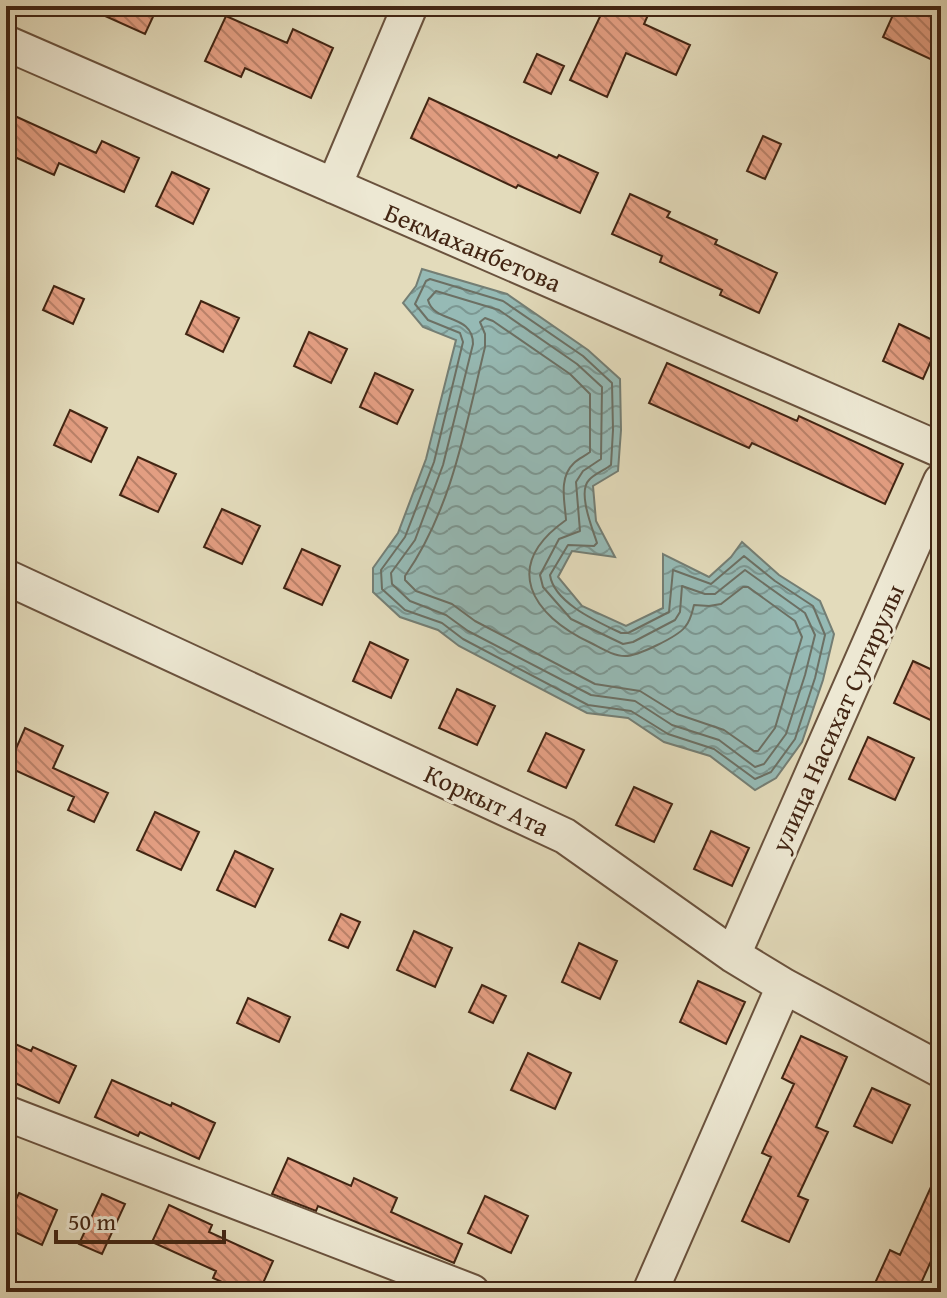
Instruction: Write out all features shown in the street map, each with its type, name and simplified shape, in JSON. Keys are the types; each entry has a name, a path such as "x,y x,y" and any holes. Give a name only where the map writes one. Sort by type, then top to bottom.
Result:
{"street":[{"path":"334,186 410,6"},
{"name":"Бекмаханбетова","path":"6,43 941,450"},
{"name":"улица Насихат Сугирулы","path":"733,955 941,481"},
{"name":"Коркыт Ата","path":"6,577 565,836 733,955 784,986 941,1070"},
{"path":"650,1292 784,986"},
{"path":"6,1113 472,1292"}],"water":[{"path":"422,269 507,294 588,350 620,379 618,471 593,486 596,521 615,557 572,551 558,577 582,606 626,626 663,608 663,554 709,577 742,542 779,575 820,601 834,634 823,680 802,742 776,778 755,790 710,756 664,742 628,718 587,713 459,646 438,630 400,617 373,592 373,568 398,533 426,459 456,340 423,327 403,303 416,286"}],"building":[{"path":"83,6 158,6 145,34"},
{"path":"605,6 652,6 644,24 690,45 676,75 626,53 607,97 570,80"},
{"path":"897,6 910,6 941,20 941,64 883,37"},
{"path":"226,16 287,43 293,29 333,48 311,98 245,68 241,77 205,61"},
{"path":"537,54 564,66 551,94 524,82"},
{"path":"429,98 557,158 559,155 598,173 580,213 518,185 516,188 411,138"},
{"path":"6,112 96,153 102,141 139,158 124,192 59,163 54,175 6,153"},
{"path":"763,136 781,144 765,179 747,171"},
{"path":"172,172 209,189 193,224 156,206"},
{"path":"630,194 670,212 667,217 717,240 715,244 777,273 759,313 720,295 722,290 660,262 662,256 612,234"},
{"path":"54,286 84,299 73,324 43,310"},
{"path":"201,301 239,318 223,352 186,334"},
{"path":"899,324 939,343 923,379 883,361"},
{"path":"309,332 347,349 331,383 294,366"},
{"path":"667,363 797,421 799,416 903,464 885,504 752,443 749,448 649,403"},
{"path":"375,373 413,390 397,424 360,407"},
{"path":"70,410 107,428 91,462 54,445"},
{"path":"138,457 176,474 158,512 120,495"},
{"path":"222,509 260,526 242,564 204,547"},
{"path":"302,549 340,566 322,605 284,588"},
{"path":"370,642 408,660 391,698 353,681"},
{"path":"913,661 941,674 941,725 894,703"},
{"path":"457,689 495,706 477,745 439,728"},
{"path":"25,728 63,746 53,768 108,793 94,822 68,810 74,797 8,767"},
{"path":"546,733 584,750 566,788 528,771"},
{"path":"868,737 914,758 895,800 849,779"},
{"path":"634,787 672,804 654,842 616,825"},
{"path":"155,812 199,832 181,870 137,850"},
{"path":"711,831 749,848 732,886 694,869"},
{"path":"235,851 273,869 255,907 217,890"},
{"path":"341,914 360,922 348,948 329,940"},
{"path":"414,931 452,948 435,987 397,970"},
{"path":"579,943 617,961 600,999 562,982"},
{"path":"698,981 745,1002 726,1044 680,1022"},
{"path":"482,985 506,996 493,1023 469,1012"},
{"path":"248,998 290,1017 279,1042 237,1023"},
{"path":"801,1036 847,1057 816,1127 828,1132 798,1196 808,1200 789,1242 742,1221 771,1157 762,1153 794,1084 782,1078"},
{"path":"6,1040 31,1051 33,1047 76,1066 59,1103 6,1079"},
{"path":"528,1053 571,1073 555,1109 511,1090"},
{"path":"112,1080 215,1123 199,1159 140,1132 138,1136 95,1117"},
{"path":"872,1088 910,1105 892,1143 854,1126"},
{"path":"288,1158 351,1186 354,1178 397,1198 391,1212 462,1244 454,1263 318,1206 316,1211 272,1194"},
{"path":"941,1165 941,1252 936,1250 917,1292 871,1292 890,1250 900,1255"},
{"path":"19,1193 57,1210 42,1245 6,1228 6,1221"},
{"path":"102,1194 125,1204 102,1254 79,1244"},
{"path":"485,1196 528,1216 511,1253 468,1233"},
{"path":"169,1205 212,1225 209,1232 273,1261 259,1292 244,1292 213,1278 216,1271 152,1242"}]}
